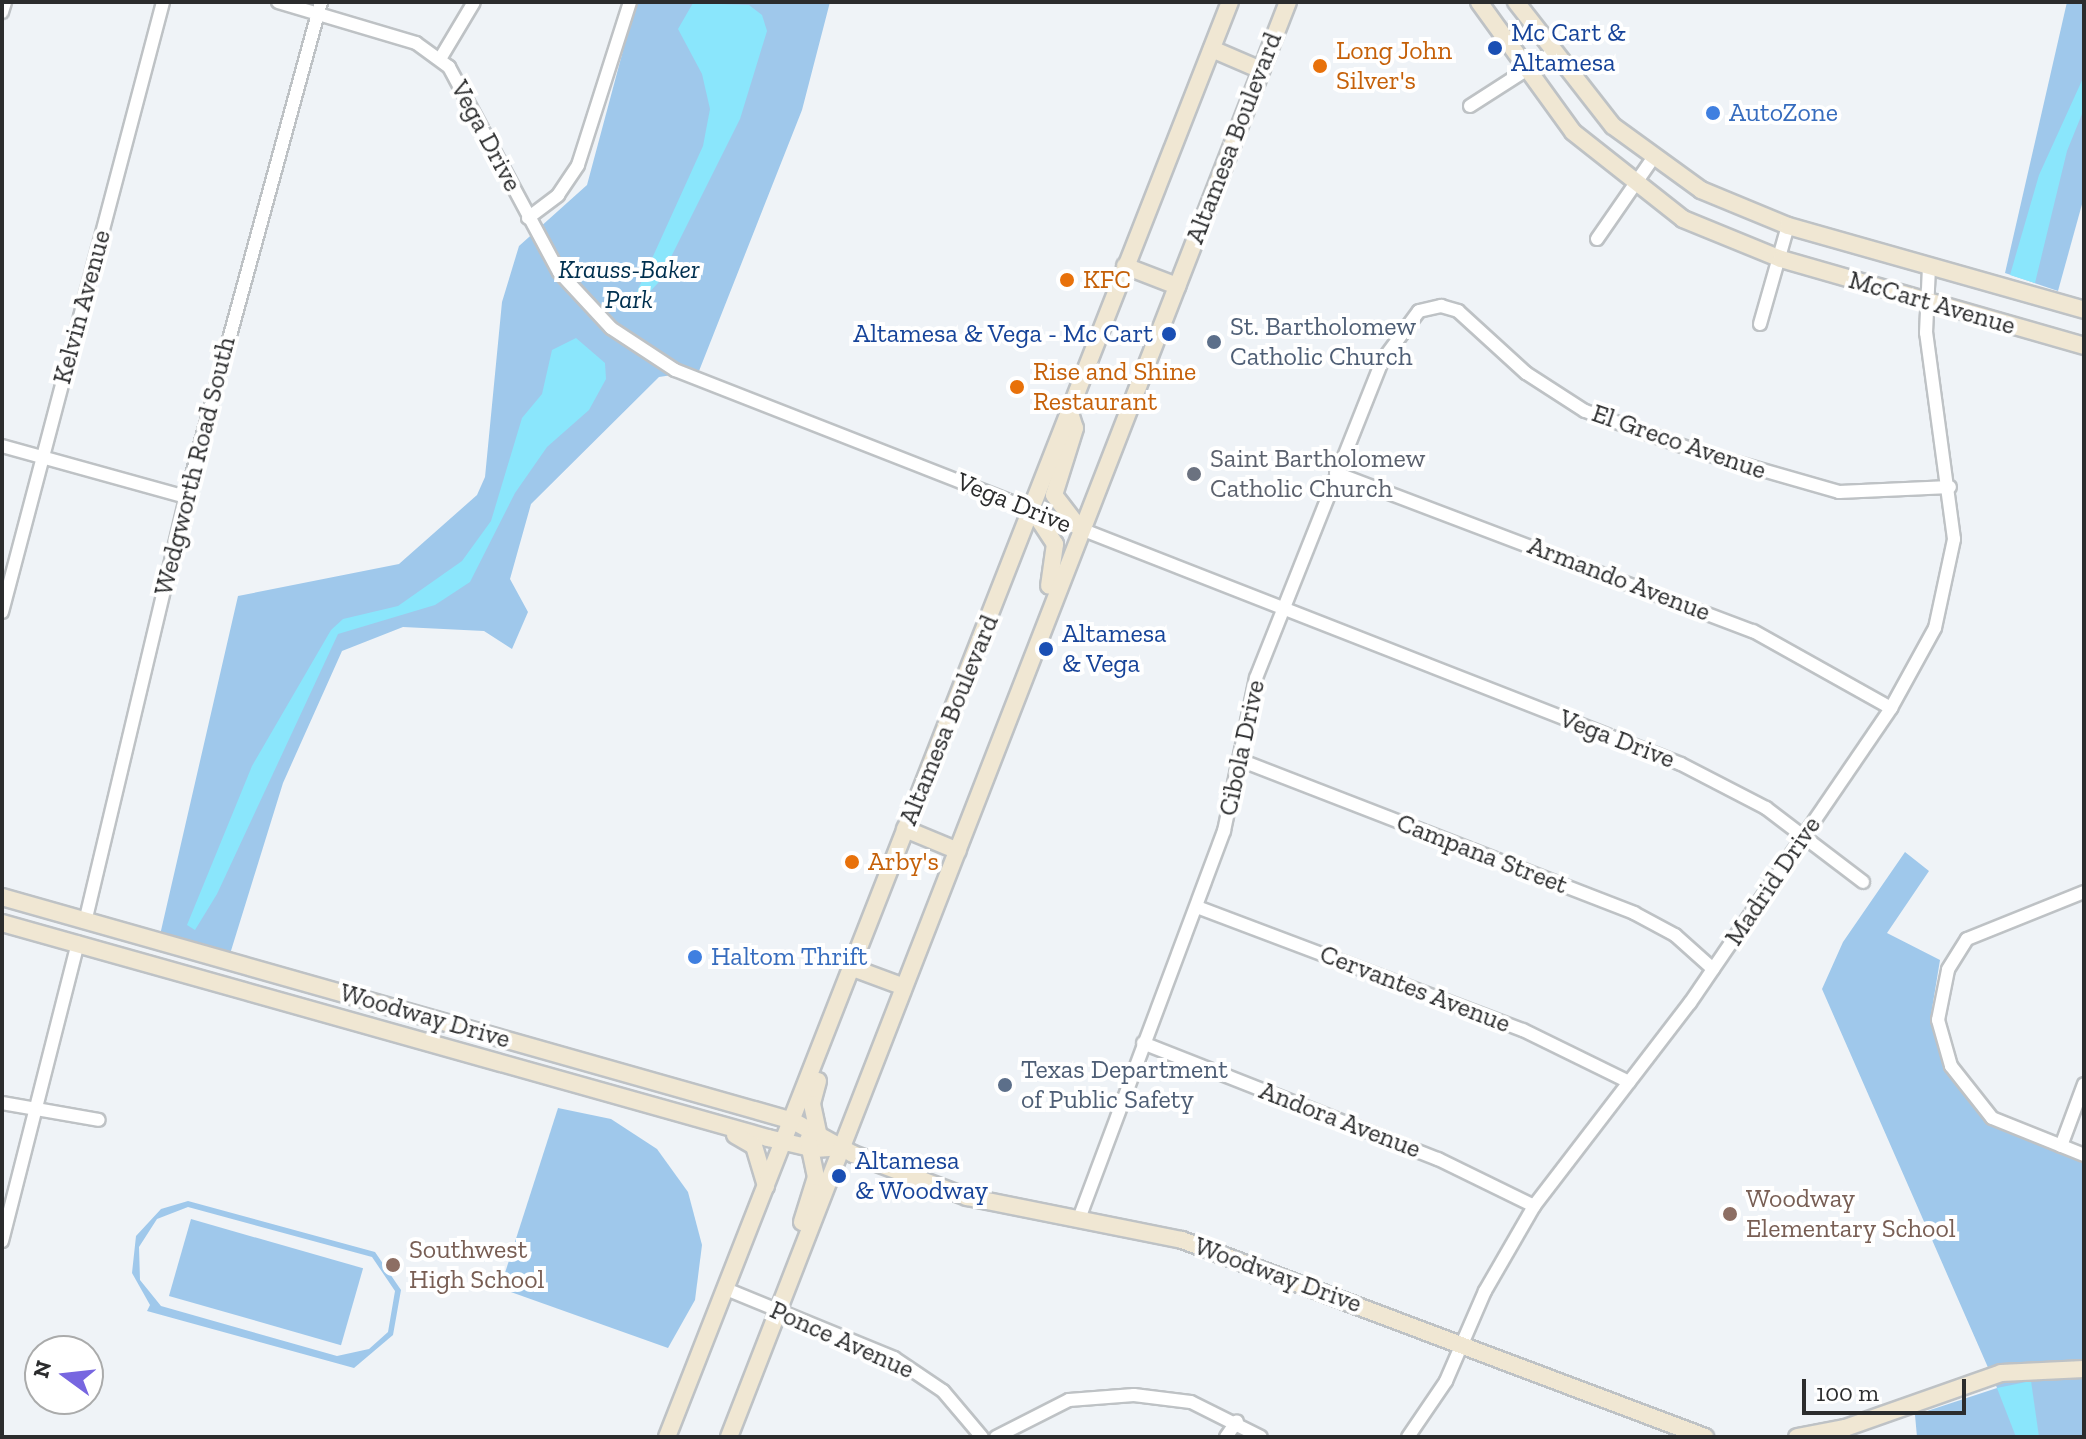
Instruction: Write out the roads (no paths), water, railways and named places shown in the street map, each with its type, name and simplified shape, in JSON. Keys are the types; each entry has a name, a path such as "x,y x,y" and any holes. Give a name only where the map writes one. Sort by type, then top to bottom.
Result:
{"main road":[{"name":"Altamesa Boulevard","path":"667,1437 834,1018 905,829 1230,2"},
{"name":"Altamesa Boulevard","path":"729,1437 796,1269 827,1148 904,987 1288,2"},
{"name":"McCart Avenue","path":"1479,2 1525,71 1573,132 1638,188 1683,219 1781,259 2084,346"},
{"name":"McCart Avenue","path":"1516,2 1551,54 1613,126 1701,190 1788,226 2084,310"},
{"path":"1212,49 1261,70"},
{"path":"1125,266 1177,286"},
{"path":"1069,410 1075,428 1054,495 1081,530"},
{"path":"1032,509 1045,520 1057,555 1038,642"},
{"path":"905,829 958,851"},
{"name":"Woodway Drive","path":"2,897 669,1082 817,1130 827,1148"},
{"path":"58,938 69,938 85,922"},
{"name":"Woodway Drive","path":"2,923 661,1109 784,1142 827,1148 967,1197 1080,1216 1182,1240 1464,1342 1649,1420 1705,1437"},
{"path":"78,943 89,935 117,931"},
{"path":"853,968 904,987"},
{"path":"817,1130 812,1104 834,1018"},
{"path":"661,1109 669,1082"},
{"path":"793,1121 827,1148 792,1252 796,1269"},
{"path":"713,1123 754,1146 766,1188"},
{"path":"1797,1437 1846,1432 2001,1373 2049,1367 2084,1369"}],"street":[{"path":"2,12 5,2"},
{"name":"Kelvin Avenue","path":"2,612 163,2"},
{"name":"Vega Drive","path":"278,2 320,7 416,43 440,59 473,105 528,218 575,292 643,352 675,370 1681,764 1731,787 1804,836 1863,882"},
{"path":"440,59 474,2"},
{"path":"528,218 558,195 578,165 630,2"},
{"name":"Wedgworth Road South","path":"85,922 186,497 320,7"},
{"path":"1470,106 1551,54"},
{"path":"1597,239 1638,188 1653,158"},
{"path":"1760,324 1788,226"},
{"name":"Madrid Drive","path":"1408,1437 1434,1402 1534,1206 1713,969 1891,708 1944,601 1954,539 1950,487 1924,300 1929,266"},
{"name":"El Greco Avenue","path":"1441,306 1458,311 1526,373 1610,422 1817,488 1864,494 1950,487"},
{"name":"Cibola Drive","path":"1080,1216 1224,831 1256,678 1336,473 1392,342 1419,311 1441,306"},
{"path":"2,446 186,497"},
{"name":"Armando Avenue","path":"1336,473 1753,631 1891,708"},
{"name":"Campana Street","path":"1240,760 1634,913 1675,935 1713,969"},
{"path":"2084,892 1967,939 1948,970 1939,1006 1951,1066 1977,1105 2006,1127 2084,1155"},
{"name":"Cervantes Avenue","path":"1197,907 1523,1030 1629,1082"},
{"path":"2,1241 78,943"},
{"name":"Andora Avenue","path":"1143,1043 1438,1159 1534,1206"},
{"path":"2061,1146 2084,1084"},
{"path":"2,1103 36,1106 99,1120"},
{"name":"Ponce Avenue","path":"726,1289 913,1369 943,1391 982,1437"},
{"path":"996,1437 1043,1409 1096,1396 1191,1402 1237,1421 1261,1437"},
{"path":"1226,1437 1237,1421"}],"place":[{"name":"Mc Cart & Altamesa","path":"1495,48"},
{"name":"Long John Silver's","path":"1320,66"},
{"name":"AutoZone","path":"1713,113"},
{"name":"KFC","path":"1067,280"},
{"name":"Altamesa & Vega - Mc Cart","path":"1169,334"},
{"name":"St. Bartholomew Catholic Church","path":"1214,342"},
{"name":"Rise and Shine Restaurant","path":"1017,387"},
{"name":"Saint Bartholomew Catholic Church","path":"1194,474"},
{"name":"Altamesa & Vega","path":"1046,649"},
{"name":"Arby's","path":"852,862"},
{"name":"Haltom Thrift","path":"695,957"},
{"name":"Texas Department of Public Safety","path":"1005,1085"},
{"name":"Altamesa & Woodway","path":"839,1176"},
{"name":"Woodway Elementary School","path":"1730,1214"},
{"name":"Southwest High School","path":"393,1265"}],"park label":[{"name":"Krauss-Baker Park","path":"629,285"}]}
